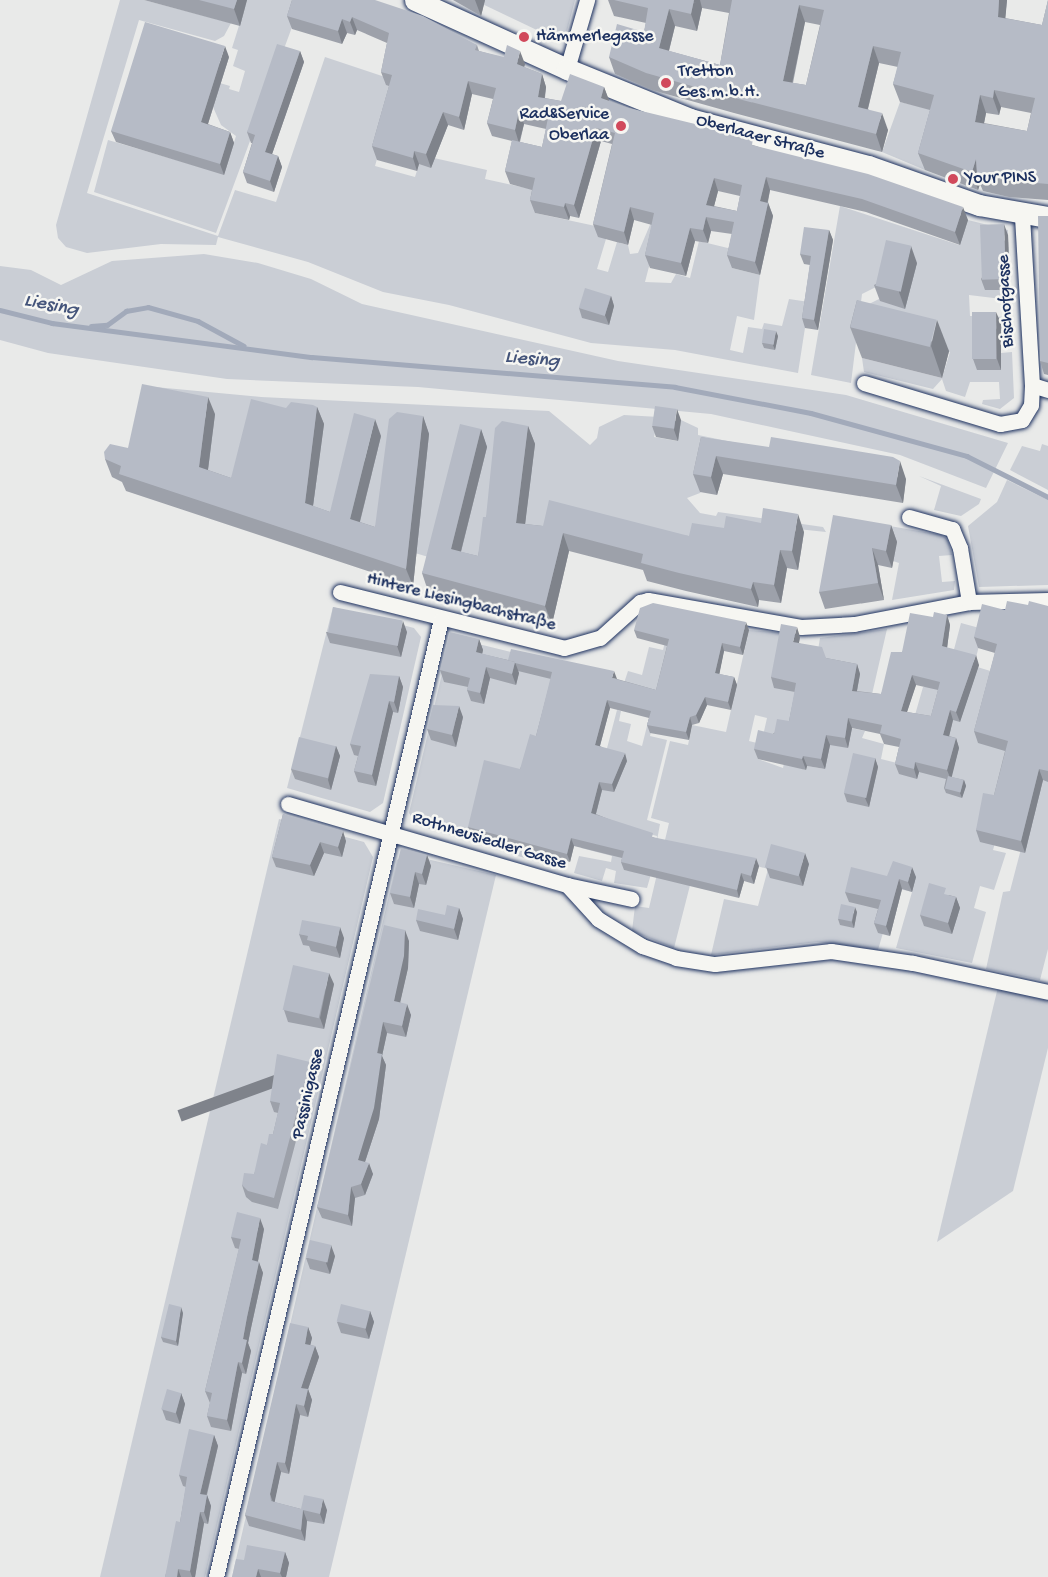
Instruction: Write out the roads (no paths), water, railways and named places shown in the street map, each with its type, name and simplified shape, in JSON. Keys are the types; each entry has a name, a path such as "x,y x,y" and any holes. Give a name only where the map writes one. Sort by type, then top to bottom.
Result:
{"main road":[{"name":"Oberlaaer Straße","path":"415,0 567,69 690,119 868,166 979,204 1022,215 1048,217"}],"street":[{"path":"567,69 587,0"},
{"name":"Bischofgasse","path":"864,383 1000,424 1022,420 1031,405 1032,385 1022,215"},
{"path":"1032,385 1048,390"},
{"path":"909,517 952,529 960,548 969,602"},
{"name":"Hintere Liesingbachstraße","path":"340,592 564,648 600,638 643,600 801,627 854,624 969,602 1048,600"},
{"name":"Passinigasse","path":"216,1577 441,619"},
{"name":"Rothneusiedler Gasse","path":"288,804 567,885 588,911 616,931 650,950 688,962 715,964 831,951 913,963 1048,992"},
{"path":"567,885 632,899"}],"waterway":[{"path":"91,326 107,325 126,311 148,307 198,321 244,346"},
{"name":"Liesing","path":"0,310 52,323 312,357 675,387 811,413 967,456 1048,497"}],"place":[{"name":"Hämmerlegasse","path":"524,37"},
{"name":"Tretton Ges.m.b.H.","path":"666,83"},
{"name":"Rad&Service Oberlaa","path":"621,126"},
{"name":"Your PINS","path":"953,179"}]}
